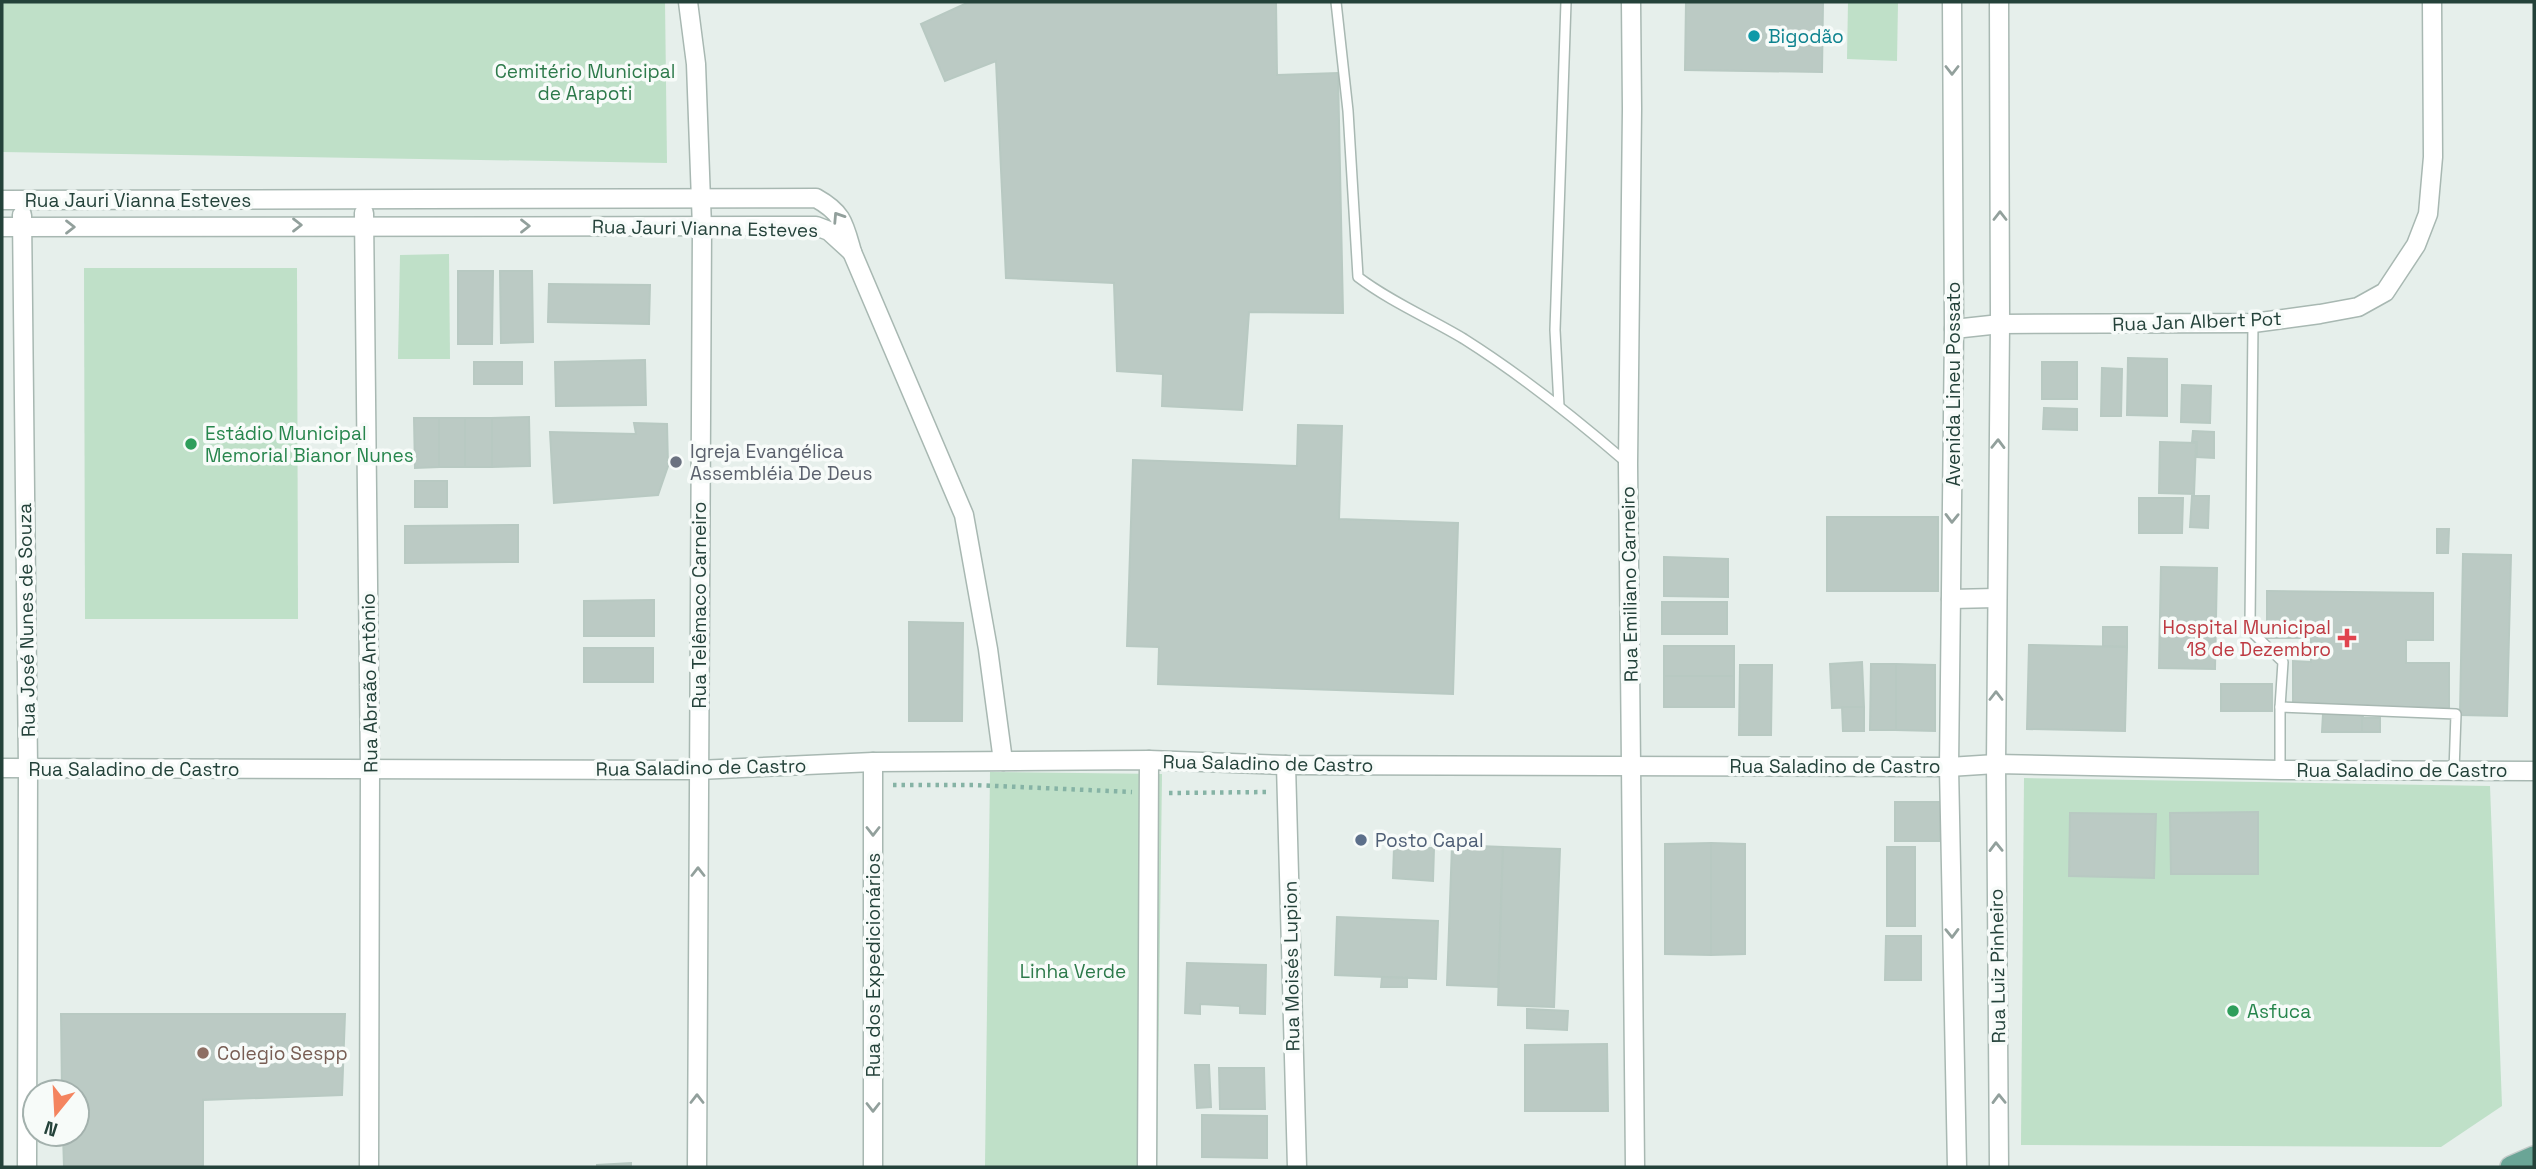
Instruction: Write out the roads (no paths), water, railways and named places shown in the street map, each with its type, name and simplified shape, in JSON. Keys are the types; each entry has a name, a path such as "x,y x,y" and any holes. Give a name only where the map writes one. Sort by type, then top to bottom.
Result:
{"main road":[{"path":"2511,1167 2534,1157"}],"street":[{"name":"Rua Telêmaco Carneiro","path":"688,2 696,64 702,228 697,1167"},
{"name":"Rua Emiliano Carneiro","path":"1631,2 1628,464 1635,1167"},
{"name":"Avenida Lineu Possato","path":"1949,767 1954,329 1952,2"},
{"path":"1996,764 2000,324 1999,2"},
{"name":"Rua Jan Albert Pot","path":"1954,329 2000,324 2253,323 2358,306 2385,292 2416,246 2428,215 2433,157 2432,2"},
{"name":"Rua Jauri Vianna Esteves","path":"2,200 816,198 834,208 845,227 852,252"},
{"name":"Rua José Nunes de Souza","path":"23,200 28,768 27,1167"},
{"name":"Rua Abraão Antônio","path":"364,200 370,769 369,1167"},
{"name":"Rua Jauri Vianna Esteves","path":"2,227 816,226 829,231 852,252"},
{"path":"852,252 964,515 988,649 1003,761"},
{"path":"1951,599 1996,598"},
{"path":"1147,1167 1149,760"},
{"name":"Rua Saladino de Castro","path":"2,768 698,771 873,762 1149,760 1286,765 1949,767 1996,764 2280,770 2534,771"},
{"name":"Rua dos Expedicionários","path":"873,762 873,1167"},
{"name":"Rua Luiz Pinheiro","path":"1996,764 1999,1167"},
{"name":"Rua Moisés Lupion","path":"1286,765 1297,1167"},
{"path":"1949,767 1957,1167"}],"lane":[{"path":"1336,2 1348,111 1357,277 1385,297 1465,340 1559,406 1628,464"},
{"path":"1559,406 1555,330 1566,2"},
{"path":"2253,323 2250,624 2254,634 2283,662 2280,770"},
{"path":"2280,707 2456,714 2454,771"}],"place":[{"name":"Bigodão","path":"1754,36"},
{"name":"Estádio Municipal Memorial Bianor Nunes","path":"191,444"},
{"name":"Igreja Evangélica Assembléia De Deus","path":"676,462"},
{"name":"Hospital Municipal 18 de Dezembro","path":"2347,638"},
{"name":"Posto Capal","path":"1361,840"},
{"name":"Asfuca","path":"2233,1011"},
{"name":"Colegio Sespp","path":"203,1053"}],"park label":[{"name":"Cemitério Municipal de Arapoti","path":"585,82"},
{"name":"Linha Verde","path":"1073,971"}]}
